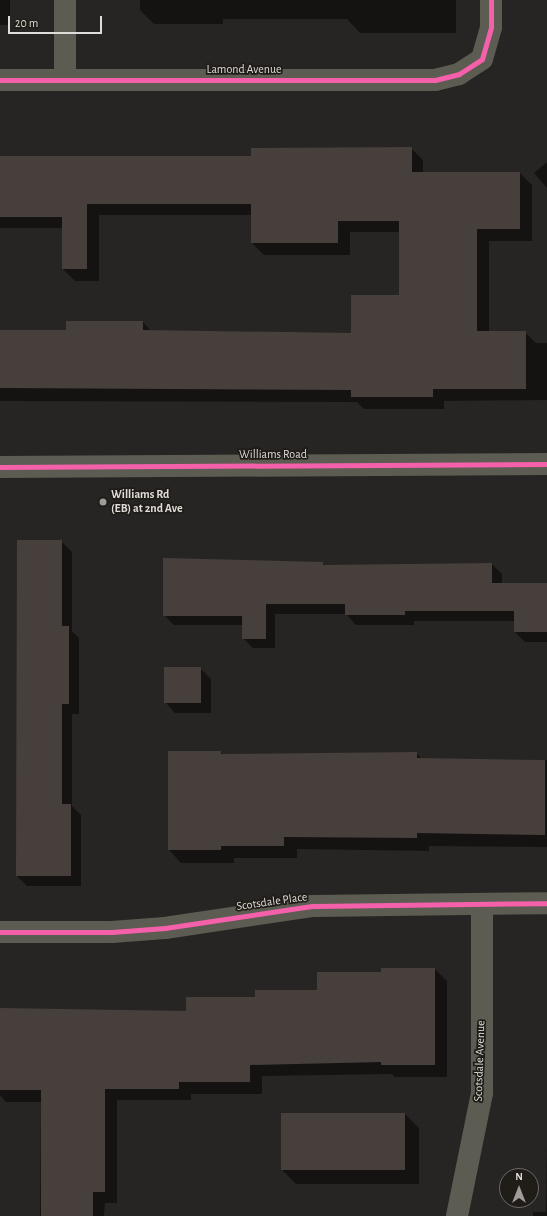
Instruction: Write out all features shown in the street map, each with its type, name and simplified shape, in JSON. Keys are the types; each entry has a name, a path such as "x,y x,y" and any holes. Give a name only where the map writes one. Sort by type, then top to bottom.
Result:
{"street":[{"path":"65,80 66,0"},
{"name":"Lamond Avenue","path":"0,80 435,80 459,74 482,59 491,27 492,0"},
{"name":"Williams Road","path":"0,467 547,464"},
{"name":"Scotsdale Place","path":"0,932 112,932 165,928 312,906 547,903"},
{"name":"Scotsdale Avenue","path":"457,1216 482,1093 482,904"}],"building":[{"path":"412,147 412,172 520,172 520,229 477,229 477,331 526,331 526,389 433,389 433,397 351,397 351,390 0,388 0,330 66,330 66,321 143,321 143,330 351,333 351,295 399,295 399,221 338,221 338,243 251,243 251,204 87,204 87,269 62,269 62,217 0,217 0,156 251,156 251,148"},
{"path":"17,540 62,540 62,626 69,626 69,704 62,704 62,804 71,804 71,876 16,876"},
{"path":"163,558 323,562 323,565 492,563 492,583 547,583 547,632 514,632 514,611 405,611 405,615 345,615 345,604 266,604 266,639 242,639 242,616 163,616"},
{"path":"164,667 201,667 201,703 164,703"},
{"path":"168,751 221,751 221,754 417,752 417,758 545,760 545,835 417,833 417,838 284,837 284,846 221,846 221,850 168,850"},
{"path":"381,968 435,968 435,1065 381,1065 381,1062 250,1065 250,1082 179,1082 179,1089 105,1089 105,1192 93,1192 93,1216 41,1216 41,1090 0,1090 0,1008 186,1011 186,997 255,997 255,990 317,990 317,972 381,972"},
{"path":"281,1113 405,1113 405,1170 281,1170"}],"cycle path":[{"path":"0,80 435,80 459,74 482,59 491,27 491,0"},
{"path":"0,467 547,464"},
{"path":"0,932 112,932 165,928 313,906 547,903"}],"place":[{"name":"Williams Rd (EB) at 2nd Ave","path":"103,502"}]}
